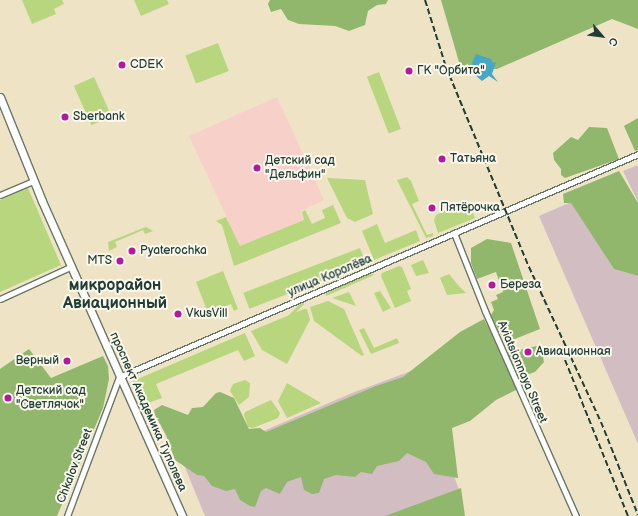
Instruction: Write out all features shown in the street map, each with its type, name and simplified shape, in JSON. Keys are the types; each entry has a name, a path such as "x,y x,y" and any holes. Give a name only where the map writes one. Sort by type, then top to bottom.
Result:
{"main road":[{"name":"проспект Академика Туполева","path":"0,97 33,181 70,267 182,516"}],"street":[{"name":"улица Королёва","path":"119,377 638,154"},
{"path":"0,195 33,181"},
{"name":"Aviatsionnaya Street","path":"454,233 537,431 576,516"},
{"path":"0,299 70,267"},
{"name":"Chkalov Street","path":"67,516 119,377"}],"shaded area":[{"name":"Детский сад \"Дельфин\"","path":"277,97 324,200 301,211 303,220 240,246 189,136"},
{"path":"638,165 638,202 623,171"},
{"path":"571,202 614,269 638,276 638,444 539,216"},
{"path":"411,371 421,383 459,490 401,516 205,516 184,465 352,393"}],"green space":[{"path":"22,0 62,0 64,4 54,9 56,14 32,24"},
{"path":"134,0 167,0 169,4 141,16"},
{"path":"270,0 388,0 386,4 377,5 368,11 365,25 349,31 335,26 299,24 288,20 281,9 271,12 268,4"},
{"path":"441,0 638,0 638,29 612,19 497,69 461,69"},
{"path":"218,43 229,71 196,84 185,56"},
{"path":"379,72 401,129 389,134 367,77"},
{"path":"94,77 111,116 91,125 74,86"},
{"path":"638,118 638,150 635,151 624,126"},
{"path":"589,127 607,128 619,159 565,178 561,175 561,169 554,160 553,153 571,137 578,140"},
{"path":"619,171 638,203 638,276 614,269 571,203 564,203 563,194"},
{"path":"407,177 411,181 419,201 412,204 427,235 433,233 433,236 426,238 397,180"},
{"path":"327,178 365,180 373,214 355,222 347,218"},
{"path":"28,188 61,265 0,292 0,200"},
{"path":"461,204 470,206 475,218 438,233 434,220 436,215"},
{"path":"333,205 341,223 234,266 222,225 216,221 226,217 240,246 304,220 302,212 305,210 312,224 325,218 322,210"},
{"path":"377,224 385,243 416,230 420,241 374,260 362,231"},
{"path":"146,227 153,231 145,234 143,230 115,242 117,247 109,251 108,242"},
{"path":"487,239 511,243 540,329 505,343 491,315 494,310 491,302 498,299 496,295 503,292 496,272 477,279 471,263 471,248"},
{"path":"360,248 366,264 249,309 243,293"},
{"path":"423,260 429,273 416,276 411,265"},
{"path":"399,266 402,267 411,289 407,291 411,301 395,308 381,276 382,273"},
{"path":"223,271 238,309 234,311 231,304 208,313 196,282"},
{"path":"371,273 374,275 326,296 326,292"},
{"path":"449,274 466,293 447,295 440,278"},
{"path":"380,291 391,308 383,312 374,293"},
{"path":"349,292 356,306 332,298"},
{"path":"328,301 344,309 364,355 362,356 314,321 310,307"},
{"path":"302,302 304,304 262,346 260,344"},
{"path":"307,309 310,320 287,364 262,350 251,331"},
{"path":"484,319 502,354 541,345 544,362 535,372 524,376 524,386 496,400 470,421 452,428 458,478 434,474 426,462 407,453 399,461 377,466 372,474 361,472 355,477 336,475 324,479 319,493 312,494 304,490 301,477 287,482 280,494 266,488 261,491 255,507 250,506 240,500 235,489 226,491 212,486 204,476 197,475 175,460 166,435 155,415 154,410 162,405 188,415 192,408 203,407 216,393 220,392 234,398 249,429 260,428 266,432 376,386 403,377 460,332"},
{"path":"364,328 374,348 397,338 399,343 371,354 359,330"},
{"path":"245,333 255,356 244,361 238,350 156,384 162,398 143,405 133,381"},
{"path":"29,349 51,378 103,356 108,366 109,379 103,408 57,516 0,516 0,369"},
{"path":"245,380 250,383 249,397 239,405 230,391 233,384"},
{"path":"287,383 321,403 287,418 278,401"},
{"path":"271,400 280,413 278,418 253,428 248,427 244,415 245,412"},
{"path":"461,488 465,516 385,516"}],"water":[{"path":"476,54 491,59 493,63 496,62 492,74 498,82 489,76 482,81 474,74 472,63"}],"railway":[{"path":"425,0 446,67 529,267 601,422 638,515"},
{"path":"565,360 628,516"}],"place":[{"name":"CDEK","path":"122,65"},
{"name":"ГК \"Орбита\"","path":"409,71"},
{"name":"Sberbank","path":"65,117"},
{"name":"Татьяна","path":"442,159"},
{"name":"Детский сад \"Дельфин\"","path":"257,168"},
{"name":"Пятёрочка","path":"432,208"},
{"name":"Pyaterochka","path":"132,251"},
{"name":"MTS","path":"120,261"},
{"name":"Береза","path":"492,285"},
{"name":"VkusVill","path":"178,314"},
{"name":"Авиационная","path":"528,352"},
{"name":"Верный","path":"67,361"},
{"name":"Детский сад \"Светлячок\"","path":"8,398"}],"district":[{"name":"микрорайон Авиационный","path":"115,295"}]}
